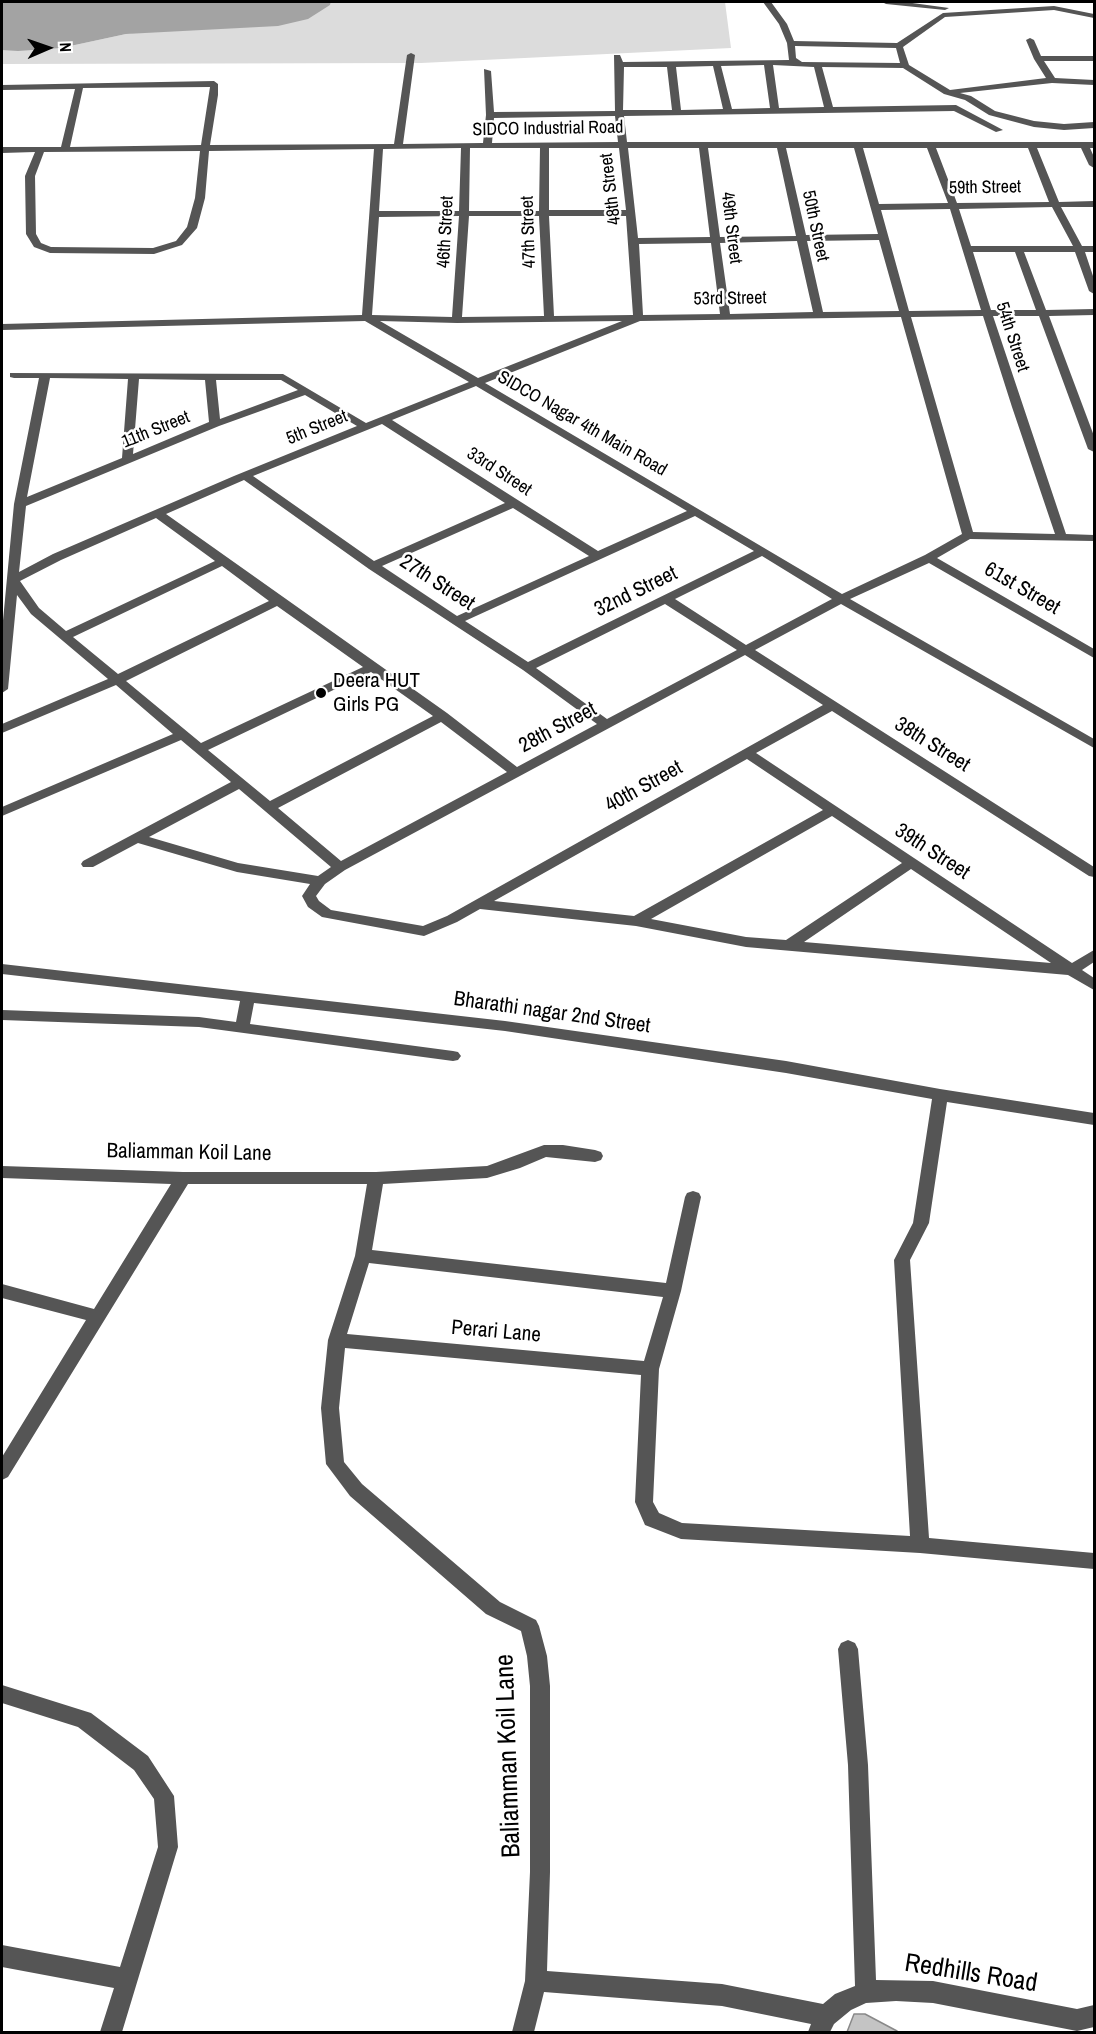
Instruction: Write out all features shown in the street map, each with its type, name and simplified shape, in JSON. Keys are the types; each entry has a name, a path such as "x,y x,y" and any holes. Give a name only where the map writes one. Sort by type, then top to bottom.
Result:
{"street":[{"path":"767,2 783,24 791,43 792,58 795,62"},
{"path":"886,2 945,8 1054,8 1095,16"},
{"path":"791,43 899,46 945,8"},
{"path":"1030,39 1038,59 1052,80"},
{"path":"899,46 905,66"},
{"path":"398,147 411,55"},
{"path":"1038,59 1095,58"},
{"name":"48th Street","path":"638,318 634,241 619,111 618,61 671,64"},
{"path":"768,62 775,110"},
{"path":"677,111 671,64 795,62 905,66 947,92 968,98 992,113 1064,127 1095,125"},
{"path":"716,63 728,110"},
{"path":"817,64 829,109"},
{"path":"487,71 490,115 487,146"},
{"path":"947,92 1052,80 1095,83"},
{"path":"2,87 214,84 204,147 200,198 192,228 179,243 154,251 95,252 50,250 37,245 31,234 30,176 40,150"},
{"path":"65,150 80,85"},
{"path":"490,115 619,111 956,108 999,130"},
{"path":"992,113 999,130 1010,145"},
{"name":"SIDCO Industrial Road","path":"2,150 544,145 1089,145"},
{"name":"47th Street","path":"544,145 544,214 549,318"},
{"name":"49th Street","path":"704,145 725,316"},
{"name":"50th Street","path":"780,145 818,314"},
{"path":"858,145 968,535 1095,538"},
{"name":"54th Street","path":"930,145 953,205 986,313 1062,538"},
{"path":"1031,145 1055,204 1079,249 1095,291"},
{"path":"1089,145 1095,165"},
{"name":"46th Street","path":"457,320 466,146"},
{"path":"2,327 367,318 379,147"},
{"name":"59th Street","path":"877,207 1095,204"},
{"path":"373,214 631,213"},
{"path":"634,241 885,237"},
{"path":"1018,248 1095,449"},
{"path":"966,249 1095,249"},
{"name":"53rd Street","path":"367,318 457,320 1095,312"},
{"name":"SIDCO Nagar 4th Main Road","path":"367,318 841,599 1095,744"},
{"name":"5th Street","path":"13,580 57,557 245,475 638,318"},
{"path":"14,375 283,377 364,426"},
{"path":"2,689 20,504 45,375"},
{"path":"127,460 134,375"},
{"path":"210,375 215,424"},
{"name":"11th Street","path":"20,504 215,424 306,391"},
{"name":"33rd Street","path":"382,419 597,556"},
{"name":"27th Street","path":"245,475 373,566 527,667 607,725"},
{"path":"373,566 514,503"},
{"path":"458,620 696,511"},
{"path":"157,513 442,716 517,773"},
{"name":"28th Street","path":"320,881 340,867 841,599 929,558 968,535"},
{"name":"32nd Street","path":"527,667 763,551"},
{"name":"61st Street","path":"929,558 1095,654"},
{"path":"64,636 224,561"},
{"path":"13,580 35,611 340,867"},
{"name":"38th Street","path":"666,599 1095,873"},
{"path":"2,729 117,680 278,601"},
{"path":"199,749 372,667"},
{"name":"40th Street","path":"320,881 309,896 313,904 327,914 424,931 452,920 831,706"},
{"path":"269,807 442,716"},
{"path":"2,812 182,735"},
{"name":"39th Street","path":"747,753 1095,985"},
{"path":"88,864 240,783"},
{"path":"636,921 831,811"},
{"path":"136,838 237,867 320,881"},
{"path":"791,944 910,863"},
{"path":"478,904 636,921 746,942 791,944 1072,970 1095,955"},
{"name":"Bharathi nagar 2nd Street","path":"2,969 516,1028 786,1067 940,1095 1095,1119"},
{"path":"242,1028 249,997"},
{"path":"2,1015 199,1022 453,1056"},
{"path":"920,1545 902,1260 921,1222 940,1095"},
{"name":"Baliamman Koil Lane","path":"2,1172 183,1178 376,1178 487,1172 514,1164 544,1151 563,1151 595,1156"},
{"path":"2,1472 183,1178"},
{"name":"Baliamman Koil Lane","path":"376,1178 363,1256 337,1340 330,1408 335,1464 356,1490 493,1608 529,1626 537,1656 540,1686 540,1872 536,1981 523,2032"},
{"path":"693,1197 673,1291 650,1369 644,1503 652,1519 681,1531 920,1545 1095,1561"},
{"path":"363,1256 673,1291"},
{"path":"2,1291 99,1317"},
{"name":"Perari Lane","path":"337,1340 650,1369"},
{"path":"848,1649 858,1765 866,1992"},
{"path":"2,1694 84,1720 141,1762 164,1796 168,1847 111,2032"},
{"path":"2,1956 126,1979"},
{"path":"536,1981 722,1995 823,2024"},
{"name":"Redhills Road","path":"823,2024 843,2002 866,1992 896,1990 933,1992 1077,2020 1095,2016"}],"shaded area":[{"path":"2,2 331,2 330,5 308,19 278,26 126,34 61,48 18,51 2,50"},
{"path":"331,2 725,2 731,48 421,63 2,64 2,50 61,48 126,34 330,5"}],"building":[{"path":"854,2014 865,2014 897,2032 847,2032"}],"place":[{"name":"Deera HUT Girls PG","path":"321,693"}]}
